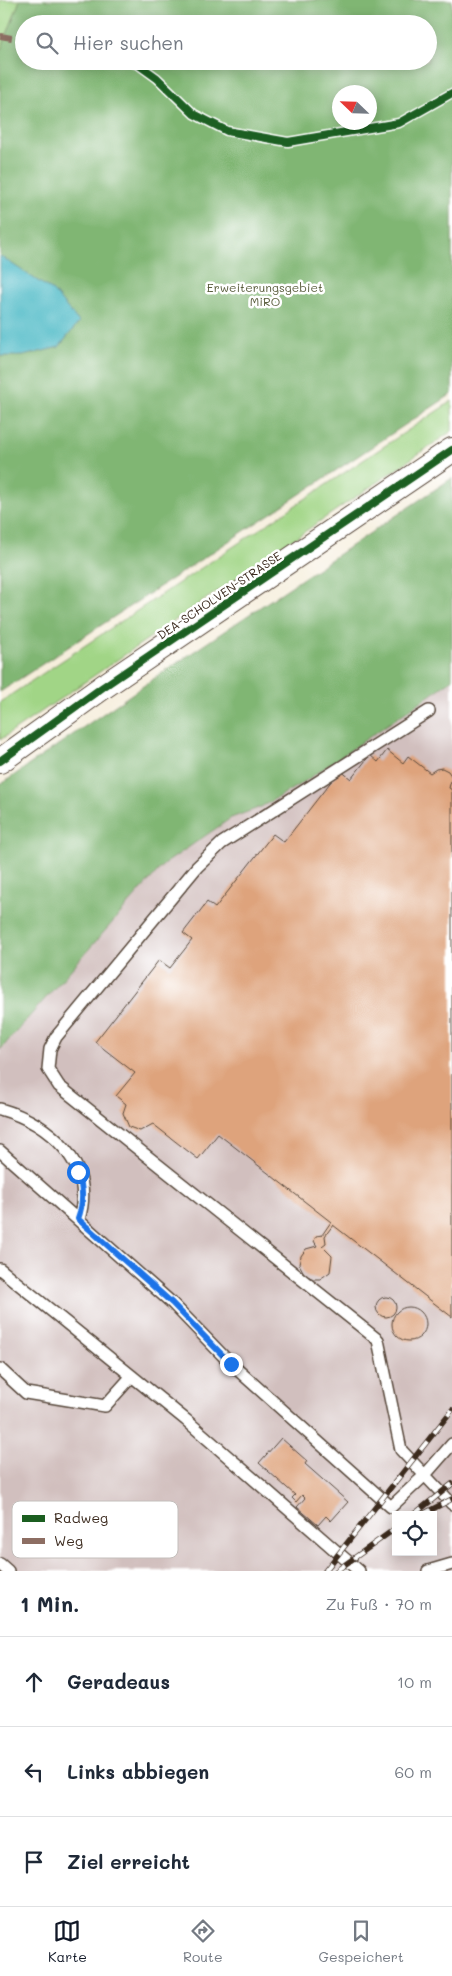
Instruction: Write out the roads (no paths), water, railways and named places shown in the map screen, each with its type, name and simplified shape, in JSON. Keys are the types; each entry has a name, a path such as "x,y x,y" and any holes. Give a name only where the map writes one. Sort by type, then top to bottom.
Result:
{"street":[{"name":"DEA-SCHOLVEN-STRASSE","path":"0,761 103,687 452,450"}],"lane":[{"path":"429,711 222,843 197,867 56,1037 50,1050 48,1069 59,1086 378,1340 401,1450 452,1504"},
{"path":"0,1109 20,1115 49,1132 67,1152 78,1172 83,1188 83,1205 78,1219"},
{"path":"0,1151 172,1303 231,1364 392,1507 425,1475 452,1444"},
{"path":"0,1269 186,1420 359,1571"},
{"path":"0,1369 26,1393 105,1406 132,1376"},
{"path":"0,1564 8,1571"},
{"path":"428,1571 452,1564"}],"water":[{"path":"0,256 53,291 79,322 59,347 23,356 0,356"}],"railway":[{"path":"325,1571 452,1410"},
{"path":"418,1511 452,1484"},
{"path":"429,1511 452,1499"},
{"path":"336,1571 392,1531"}],"park label":[{"name":"Erweiterungsgebiet MiRO","path":"265,294"}]}
